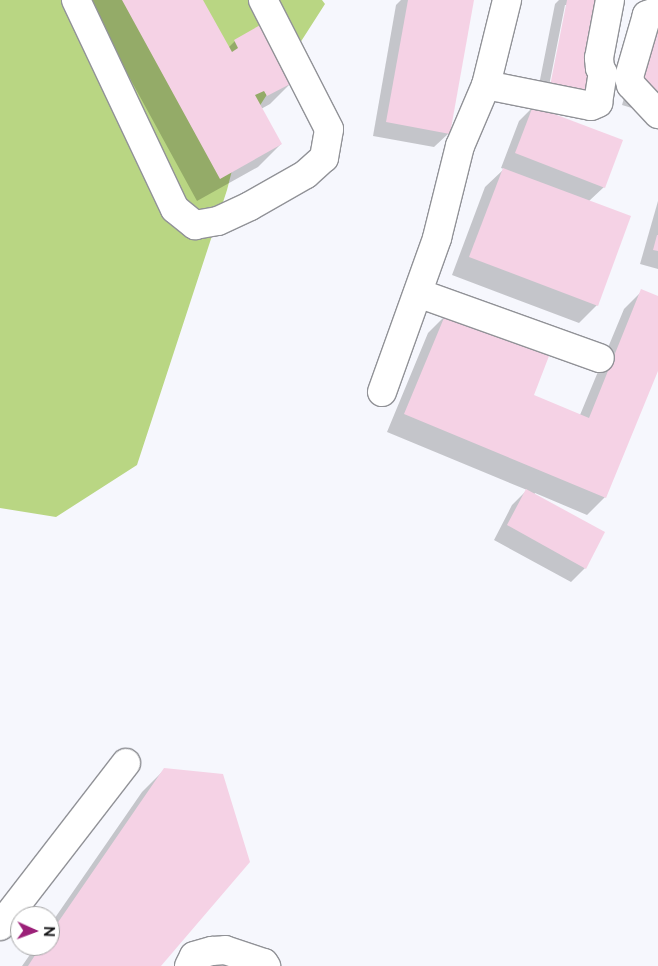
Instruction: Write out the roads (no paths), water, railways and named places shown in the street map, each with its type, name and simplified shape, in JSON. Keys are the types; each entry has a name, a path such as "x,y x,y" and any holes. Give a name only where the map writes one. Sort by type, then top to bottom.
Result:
{"street":[{"path":"76,0 176,209 195,225 218,221 250,206 306,174 324,158 329,129 263,0"},
{"path":"382,392 438,238 460,146 486,85 506,0"},
{"path":"486,85 591,106 598,103 603,73 600,68 600,58 610,0"},
{"path":"658,11 647,15 630,77 631,85 658,114"},
{"path":"418,293 600,358"},
{"path":"5,911 126,763"},
{"path":"189,966 194,956 225,950 266,966"}]}
